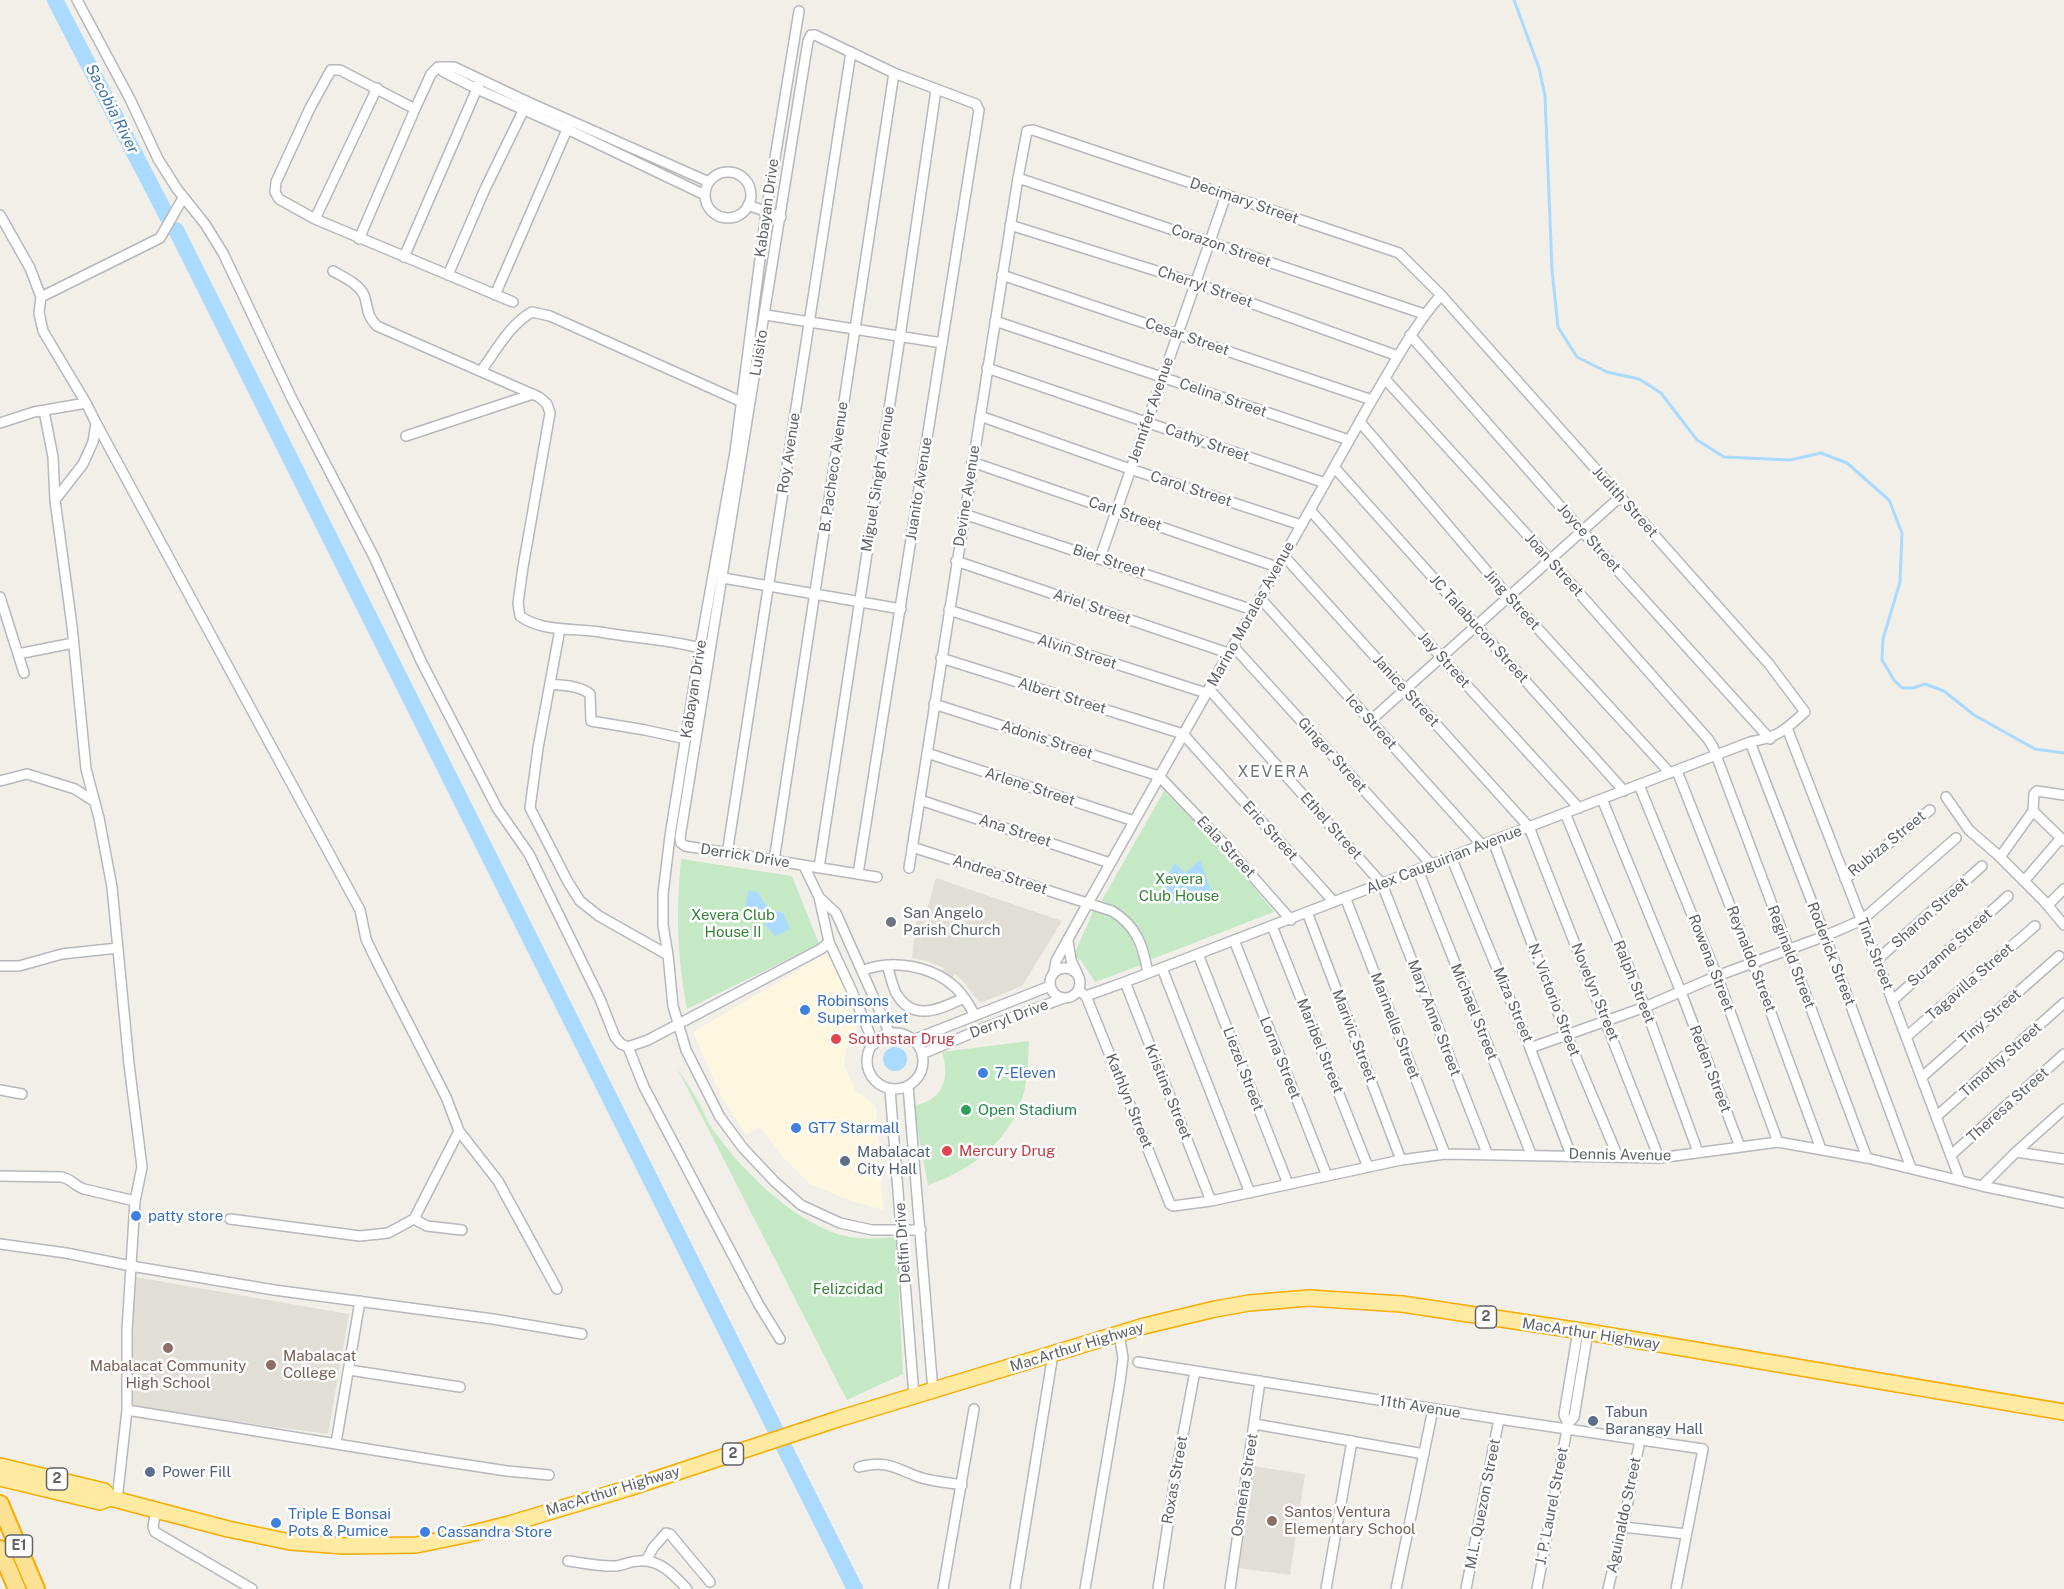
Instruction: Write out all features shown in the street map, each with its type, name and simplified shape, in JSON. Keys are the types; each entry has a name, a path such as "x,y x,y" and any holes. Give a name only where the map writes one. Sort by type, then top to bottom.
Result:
{"highway":[{"name":"MacArthur Highway","path":"0,1466 104,1491 113,1499 290,1542 344,1546 416,1545 488,1530 629,1488 838,1419 1119,1333 1215,1309 1250,1303 1309,1298 1402,1304 2064,1412"},
{"name":"MacArthur Highway","path":"0,1478 100,1502 113,1499"},
{"name":"E1","path":"0,1504 36,1589"},
{"name":"E1","path":"0,1549 17,1589"}],"street":[{"path":"77,0 130,99 158,159 223,253 292,399 374,557 421,661 497,808 529,854 600,999 615,1037 621,1044 628,1047 648,1040 679,1026 829,942"},
{"name":"Kabayan Drive","path":"799,11 766,213 742,402 686,739 663,894 663,925 673,1006 686,1050 720,1117 743,1148 775,1182 801,1205 840,1223 872,1230 921,1230"},
{"name":"Luisito","path":"685,846 681,843 680,838 766,315 808,41 811,36 815,35 936,90 976,104"},
{"name":"Roy Avenue","path":"727,854 851,52"},
{"path":"438,67 477,89 525,106 603,140 705,195"},
{"path":"359,239 431,74 438,67 454,67 481,79 525,106"},
{"path":"415,109 340,70 331,69 310,108 276,182 275,192 279,199 315,219 513,302"},
{"name":"B. Pacheco Avenue","path":"774,861 894,72"},
{"path":"404,257 481,79"},
{"path":"315,219 377,88"},
{"name":"Miguel Singh Avenue","path":"819,868 936,90"},
{"name":"Juanito Avenue","path":"858,874 979,114 976,104"},
{"path":"448,276 485,189 525,106"},
{"path":"495,295 569,124"},
{"name":"Devine Avenue","path":"909,868 1010,225 1026,133 1028,130 1033,130"},
{"name":"Decimary Street","path":"1033,130 1399,253 1441,295"},
{"path":"603,140 709,182"},
{"path":"672,179 677,168"},
{"path":"726,172 744,179 749,186 751,196 748,206 737,216 722,218 710,209 705,195 709,182 726,172"},
{"name":"Corazon Street","path":"1018,178 1424,314"},
{"name":"Jennifer Avenue","path":"1100,558 1226,195"},
{"path":"41,297 160,237 183,198"},
{"path":"748,206 781,217"},
{"path":"0,215 21,256 30,268 41,297 39,313 43,331 87,402 96,423 360,910 366,939 446,1097 459,1131 498,1181 557,1289"},
{"name":"Cherryl Street","path":"1010,225 1195,283 1398,356"},
{"path":"333,271 360,289 365,297 366,311 377,326 533,394 547,404 550,413 523,567 518,609 520,616 529,623 560,629 682,642 700,648"},
{"name":"Cesar Street","path":"1002,275 1372,400"},
{"name":"Marino Morales Avenue","path":"1054,972 1056,961 1068,938 1324,483 1410,335 1441,295"},
{"name":"Judith Street","path":"1441,295 1769,664 1805,712"},
{"path":"482,371 512,329 523,317 532,312 550,316 742,402"},
{"path":"766,315 942,343"},
{"name":"Celina Street","path":"995,321 1349,440"},
{"name":"Joyce Street","path":"1410,335 1582,531 1770,739"},
{"name":"Cathy Street","path":"987,368 1324,483"},
{"name":"Joan Street","path":"1385,379 1550,560 1708,739 1715,756"},
{"path":"406,436 533,394"},
{"path":"0,423 34,412 87,402"},
{"path":"44,411 53,458 55,500 86,769 112,887 129,1064 142,1167 135,1201 127,1331 127,1410 113,1499"},
{"name":"Carol Street","path":"980,416 1130,469 1301,525"},
{"name":"Jing Street","path":"1360,422 1508,596 1674,772"},
{"path":"55,500 83,464 93,442 96,423"},
{"name":"Carl Street","path":"972,462 1277,567"},
{"name":"JC Talabucon Street","path":"1334,467 1624,791"},
{"path":"1370,720 1620,497"},
{"name":"Jay Street","path":"1310,510 1579,808"},
{"name":"Bier Street","path":"964,514 1253,610"},
{"name":"Janice Street","path":"1284,556 1529,827"},
{"name":"Ariel Street","path":"956,561 1231,650"},
{"path":"723,578 901,609"},
{"path":"0,597 24,673"},
{"name":"Ice Street","path":"1260,598 1482,845"},
{"name":"Alvin Street","path":"949,610 1207,691"},
{"path":"560,629 538,748 530,808 580,901 599,916 668,955"},
{"path":"18,654 73,643"},
{"name":"Ginger Street","path":"1231,650 1431,864"},
{"name":"Albert Street","path":"941,658 1183,734"},
{"path":"550,684 577,687 590,694 591,721 686,739"},
{"name":"Ethel Street","path":"1207,691 1382,884"},
{"name":"Adonis Street","path":"934,704 1159,776"},
{"name":"Alex Cauguirian Avenue","path":"1082,993 1125,982 1750,742 1770,739 1805,712"},
{"name":"Tinz Street","path":"1787,728 1960,1180"},
{"name":"Eric Street","path":"1183,734 1334,902"},
{"name":"Roderick Street","path":"1750,742 1911,1168"},
{"name":"Arlene Street","path":"927,753 1134,821"},
{"name":"Reginald Street","path":"1715,756 1867,1158"},
{"name":"Reynaldo Street","path":"1674,772 1753,964 1821,1149"},
{"path":"0,781 27,774 75,789 95,802"},
{"name":"Eala Street","path":"1159,776 1225,845 1291,920"},
{"name":"Rowena Street","path":"1639,785 1717,975 1778,1142"},
{"path":"2000,857 2033,811 2034,794 2037,791 2064,795"},
{"path":"1946,797 1969,830 2000,857 2048,905 2064,925"},
{"name":"Reden Street","path":"1602,799 1681,992 1740,1147"},
{"name":"Ana Street","path":"920,800 1110,862"},
{"name":"Rubiza Street","path":"1845,879 1930,810"},
{"path":"2024,881 2062,840 2033,811"},
{"name":"Ralph Street","path":"1565,813 1645,1007 1698,1152"},
{"name":"Novelyn Street","path":"1529,827 1659,1158"},
{"path":"1530,1048 1645,1007 1717,975 1753,964 1862,920 1956,838"},
{"name":"N. Victorio Street","path":"1493,841 1567,1036 1617,1157"},
{"name":"Derrick Drive","path":"685,846 877,877"},
{"name":"Andrea Street","path":"912,847 1112,911 1122,917 1139,937 1148,973"},
{"name":"Miza Street","path":"1451,857 1530,1048 1571,1155"},
{"name":"Derrick Drive","path":"804,866 819,897 829,942 874,1044"},
{"name":"Sharon Street","path":"1877,960 1982,866"},
{"name":"Michael Street","path":"1418,870 1531,1154"},
{"name":"Mary Anne Street","path":"1382,884 1487,1153"},
{"path":"2048,905 2064,889"},
{"name":"Suzanne Street","path":"1892,1000 2008,896"},
{"name":"Derrick Drive","path":"819,897 837,913 890,1034"},
{"name":"Marinelle Street","path":"1345,897 1445,1154"},
{"name":"Marivic Street","path":"1307,912 1401,1160"},
{"name":"Maribel Street","path":"1272,926 1368,1167"},
{"name":"Tagavilla Street","path":"1906,1037 2035,926"},
{"path":"1068,938 1071,960 1077,973 1080,982 1082,993 1064,998 1055,994 1050,986 1054,972 1066,967 1077,973"},
{"name":"Lorna Street","path":"1234,940 1327,1176"},
{"path":"0,966 19,966 62,954 118,948"},
{"name":"Liezel Street","path":"1198,954 1288,1185"},
{"name":"Tiny Street","path":"1922,1077 2059,956"},
{"path":"887,965 896,992 905,1004 916,1010 925,1012 964,998"},
{"path":"862,971 874,966 887,965 909,966 927,971 945,979 958,989 975,1016"},
{"path":"1162,968 1250,1193"},
{"name":"Kristine Street","path":"1125,982 1211,1201"},
{"name":"Derryl Drive","path":"913,1040 1050,986"},
{"name":"Kathlyn Street","path":"1082,993 1170,1204 1173,1206"},
{"name":"Derryl Drive","path":"922,1054 1064,998"},
{"name":"Timothy Street","path":"1937,1116 2064,1003"},
{"path":"890,1034 902,1034 913,1040 922,1054 921,1072 908,1086 890,1089 877,1082 869,1070 868,1058 874,1044 890,1034"},
{"path":"628,1047 644,1087 759,1305 780,1339"},
{"name":"Theresa Street","path":"1951,1155 2064,1054"},
{"name":"Delfin Drive","path":"908,1086 933,1391"},
{"name":"Delfin Drive","path":"890,1089 914,1396"},
{"path":"0,1090 22,1094"},
{"path":"1982,1186 2064,1109"},
{"path":"2052,1120 2064,1122"},
{"path":"230,1219 360,1236 388,1233 414,1219 459,1131"},
{"name":"Dennis Avenue","path":"1173,1206 1211,1201 1401,1160 1445,1154 1659,1158 1778,1142 1867,1158 2064,1203"},
{"path":"2016,1152 2064,1160"},
{"path":"0,1176 62,1177 84,1189 135,1201"},
{"path":"414,1219 427,1226 462,1230"},
{"path":"0,1244 66,1252 131,1266 274,1290 493,1319 582,1334"},
{"path":"336,1443 360,1301"},
{"name":"J. P. Laurel Street","path":"1537,1589 1568,1427 1574,1416 1572,1398 1583,1332"},
{"path":"1085,1589 1121,1375 1122,1358 1119,1333"},
{"path":"1015,1589 1053,1354"},
{"name":"11th Avenue","path":"1138,1362 1703,1449 1686,1534"},
{"path":"349,1370 460,1387"},
{"name":"Roxas Street","path":"1158,1589 1176,1472 1195,1371"},
{"name":"Osmeña Street","path":"1230,1589 1260,1381"},
{"path":"943,1589 974,1409"},
{"path":"1396,1589 1433,1409"},
{"path":"127,1410 497,1469 549,1475"},
{"name":"M.L. Quezon Street","path":"1466,1589 1499,1419"},
{"path":"1255,1424 1424,1454"},
{"name":"Aguinaldo Street","path":"1608,1589 1640,1440"},
{"path":"1326,1589 1352,1441"},
{"path":"859,1467 875,1463 882,1464 902,1469 921,1478 962,1485"},
{"path":"156,1510 153,1527 155,1532 252,1589"},
{"path":"1623,1527 1686,1534 1677,1589"},
{"path":"646,1560 662,1537 666,1533 670,1534 710,1582"},
{"path":"568,1561 604,1566 646,1560 662,1566 687,1589"}],"shaded area":[{"path":"936,878 1062,921 1022,986 980,1003 955,974 952,979 941,973 944,968 912,958 917,914 926,913"},
{"path":"828,953 859,1023 848,1041 844,1064 855,1090 876,1106 883,1210 846,1199 810,1184 783,1157 760,1127 746,1135 720,1094 693,1032"},
{"name":"Mabalacat College","path":"135,1277 349,1314 328,1434 131,1407"},
{"name":"Santos Ventura Elementary School","path":"1253,1466 1305,1474 1290,1575 1239,1568"}],"green space":[{"name":"Xevera Club House","path":"1164,791 1221,848 1274,912 1152,959 1136,926 1102,900"},
{"name":"Xevera Club House II","path":"681,859 792,876 819,944 687,1009 678,934"},
{"path":"1095,907 1121,924 1126,930 1134,944 1141,965 1095,982 1081,960 1073,957"},
{"name":"Open Stadium","path":"1029,1041 1024,1092 1010,1125 1000,1139 975,1162 928,1185 913,1106 931,1099 942,1087 945,1062 942,1052"},
{"name":"Felizcidad","path":"677,1068 710,1125 724,1144 753,1177 788,1207 826,1230 845,1236 896,1237 903,1374 847,1400"}],"water":[{"path":"1200,860 1212,892 1175,905 1170,893 1162,884 1175,863 1185,873"},
{"path":"748,891 758,892 768,906 783,913 790,929 775,936 762,921 745,911"},
{"path":"895,1047 904,1050 907,1059 904,1068 895,1071 886,1068 883,1059 886,1050"}],"waterway":[{"name":"Sacobia River","path":"55,0 168,218"},
{"path":"1514,0 1539,68 1545,96 1552,270 1558,327 1577,357 1607,372 1639,379 1661,393 1697,440 1724,457 1790,460 1821,453 1847,463 1889,500 1902,533 1900,582 1883,639 1882,660 1894,680 1902,688 1913,688 1925,684 1944,691 1974,715 2035,749 2064,753"},
{"path":"176,230 855,1589"}],"place":[{"name":"San Angelo Parish Church","path":"891,922"},
{"name":"Robinsons Supermarket","path":"805,1010"},
{"name":"Southstar Drug","path":"836,1039"},
{"name":"7-Eleven","path":"983,1073"},
{"name":"Open Stadium","path":"966,1110"},
{"name":"GT7 Starmall","path":"796,1128"},
{"name":"Mercury Drug","path":"947,1151"},
{"name":"Mabalacat City Hall","path":"845,1161"},
{"name":"patty store","path":"136,1216"},
{"name":"Mabalacat Community High School","path":"168,1348"},
{"name":"Mabalacat College","path":"271,1365"},
{"name":"Tabun Barangay Hall","path":"1593,1421"},
{"name":"Power Fill","path":"150,1472"},
{"name":"Santos Ventura Elementary School","path":"1272,1521"},
{"name":"Triple E Bonsai Pots & Pumice","path":"276,1523"},
{"name":"Cassandra Store","path":"425,1532"}],"district":[{"name":"XEVERA","path":"1274,772"}]}
